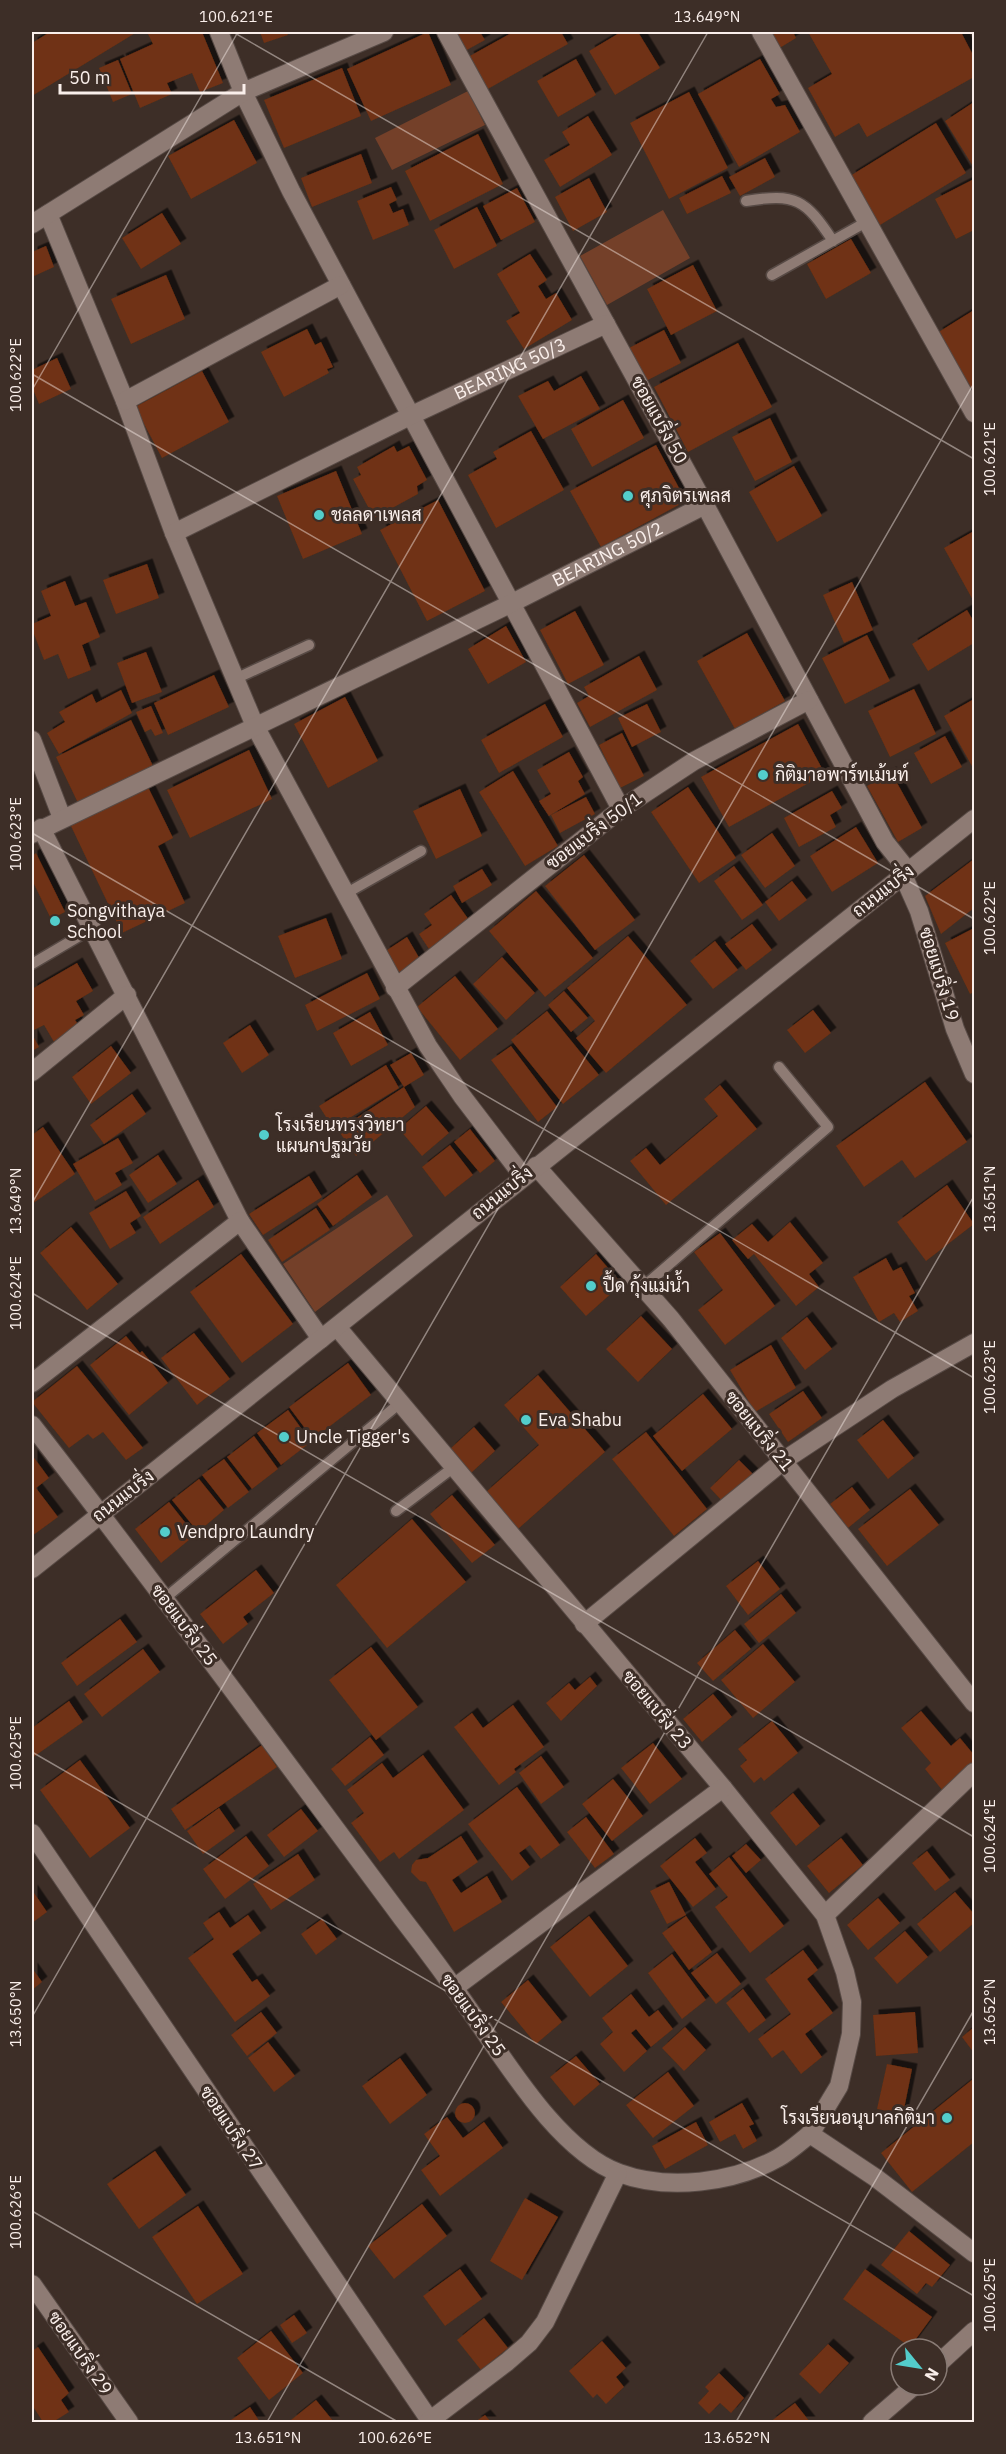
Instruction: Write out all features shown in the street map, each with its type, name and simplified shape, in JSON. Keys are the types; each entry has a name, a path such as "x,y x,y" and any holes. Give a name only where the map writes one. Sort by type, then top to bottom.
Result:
{"street":[{"path":"219,32 243,92 341,285 621,809"},
{"path":"32,224 243,92 384,32"},
{"name":"ซอยแบริ่ง 50","path":"446,32 705,505 885,842 905,873"},
{"path":"761,32 975,413"},
{"name":"ซอยแบริ่ง 21","path":"48,214 125,401 174,533 255,726 428,1046 451,1079 530,1171 643,1287 975,1703"},
{"path":"125,401 341,285"},
{"name":"BEARING 50/3","path":"174,533 412,415 606,324"},
{"name":"BEARING 50/2","path":"36,831 512,603 705,505"},
{"name":"ซอยแบริ่ง 50/1","path":"395,988 621,809 694,761 809,700"},
{"path":"32,740 62,818"},
{"name":"ถนนแบริ่ง","path":"32,1569 975,819"},
{"path":"36,831 93,928 240,1221 321,1339"},
{"name":"ซอยแบริ่ง 19","path":"905,873 920,911 956,1029 975,1074"},
{"path":"32,1072 127,995"},
{"path":"32,1383 240,1221"},
{"name":"ซอยแบริ่ง 23","path":"337,1328 723,1788 825,1915 845,1972 852,2002 851,2034 839,2086 810,2134"},
{"path":"584,1624 783,1461 892,1389 975,1343"},
{"name":"ซอยแบริ่ง 25","path":"32,1425 454,1988 543,2111 566,2136 590,2156 618,2173 667,2181 701,2181 740,2175 779,2158 810,2134"},
{"path":"825,1915 975,1772"},
{"path":"454,1988 723,1788"},
{"name":"ซอยแบริ่ง 27","path":"32,1833 430,2422"},
{"path":"810,2134 876,2178 975,2253"},
{"path":"430,2422 507,2362 545,2322 618,2173"},
{"name":"ซอยแบริ่ง 29","path":"32,2284 129,2422"},
{"path":"949,2354 975,2331"},
{"path":"872,2422 901,2397"}],"lane":[{"path":"746,201 776,196 801,202 816,215 832,241"},
{"path":"772,275 868,221"},
{"path":"235,679 309,645"},
{"path":"345,894 421,851"},
{"path":"32,964 93,928"},
{"path":"643,1287 828,1127 779,1067"},
{"path":"164,1599 400,1403"},
{"path":"396,1512 454,1467"}],"shaded area":[{"path":"468,91 485,125 392,170 375,138"},
{"path":"663,210 690,258 607,305 580,256"},
{"path":"387,1195 413,1236 315,1312 283,1264"}],"building":[{"path":"50,32 137,32 32,96 32,43"},
{"path":"147,32 202,32 223,83 200,92 192,73 167,83 172,94 140,108 120,59 153,44"},
{"path":"260,32 287,32 288,35 264,43"},
{"path":"428,32 451,85 371,121 347,69"},
{"path":"455,32 480,32 485,40 465,51"},
{"path":"513,32 561,32 568,44 486,90 468,57"},
{"path":"621,32 638,32 660,68 615,95 589,51"},
{"path":"768,32 793,32 796,38 778,49"},
{"path":"808,32 961,32 974,57 974,77 867,137 859,123 835,137 808,88 832,74"},
{"path":"576,59 596,95 558,117 537,81"},
{"path":"760,59 780,94 771,99 776,107 785,105 800,132 739,167 698,94"},
{"path":"118,60 132,94 113,102 99,68"},
{"path":"342,68 361,116 284,148 264,100"},
{"path":"689,92 728,168 669,199 630,123"},
{"path":"974,102 974,168 945,121"},
{"path":"588,116 612,155 560,187 544,160 570,145 562,132"},
{"path":"234,120 257,163 191,199 168,156"},
{"path":"936,123 966,173 880,225 850,176"},
{"path":"478,134 503,184 430,221 405,171"},
{"path":"361,154 372,183 312,207 301,178"},
{"path":"765,158 775,177 740,196 729,177"},
{"path":"722,176 731,193 687,214 679,198"},
{"path":"589,178 607,212 573,231 555,197"},
{"path":"974,179 974,230 956,239 935,199"},
{"path":"391,187 397,200 389,204 393,213 403,209 409,225 373,240 357,201"},
{"path":"517,188 535,222 501,240 483,206"},
{"path":"477,207 497,246 454,269 434,230"},
{"path":"162,213 181,244 141,269 122,238"},
{"path":"851,239 871,273 826,299 807,264"},
{"path":"46,246 54,267 32,277 32,252"},
{"path":"530,254 547,280 538,286 546,299 556,293 572,320 524,349 506,321 520,313 497,274"},
{"path":"693,265 717,311 671,335 647,289"},
{"path":"166,275 185,319 131,344 111,299"},
{"path":"974,310 974,390 972,392 937,333"},
{"path":"307,329 315,345 321,342 333,367 327,369 329,373 284,397 261,352"},
{"path":"664,330 681,363 646,381 629,348"},
{"path":"738,343 772,407 688,452 654,387"},
{"path":"57,358 71,389 39,404 32,387 32,370"},
{"path":"202,371 229,422 162,458 135,407"},
{"path":"581,376 600,409 543,439 518,396 548,381 554,391"},
{"path":"623,400 644,438 592,467 571,429"},
{"path":"770,418 792,462 755,481 732,437"},
{"path":"531,431 564,490 496,528 468,475 497,459 493,452"},
{"name":"ศุภจิตรเพลส","path":"656,445 686,501 601,547 570,491"},
{"path":"394,446 397,452 409,446 427,480 417,486 418,494 374,518 353,479 361,475 357,467"},
{"path":"794,466 822,516 777,542 749,492"},
{"name":"ชลลดาเพลส","path":"336,471 362,534 303,559 277,496"},
{"path":"438,500 485,591 427,621 380,530"},
{"path":"974,531 974,602 944,548"},
{"path":"147,564 159,598 116,614 103,580"},
{"path":"65,581 75,606 86,602 100,637 82,645 91,670 68,679 58,654 44,660 32,629 32,624 51,616 41,591"},
{"path":"852,582 873,630 844,643 823,595"},
{"path":"967,610 974,622 974,643 928,671 912,644"},
{"path":"575,611 604,665 568,684 540,630"},
{"path":"506,626 526,662 488,684 468,649"},
{"path":"747,633 785,701 735,729 697,661"},
{"path":"867,635 890,681 845,704 822,658"},
{"path":"146,652 162,692 132,703 117,663"},
{"path":"639,656 657,690 590,727 577,703 589,696 584,687"},
{"path":"214,675 229,707 168,735 154,703"},
{"path":"914,689 936,734 890,757 868,711"},
{"path":"121,690 132,713 59,754 47,733 65,722 59,712 92,694 96,703"},
{"path":"345,697 378,761 328,788 294,724"},
{"path":"974,699 974,767 973,768 944,716"},
{"path":"545,704 563,737 499,773 481,740"},
{"path":"647,704 661,732 632,747 618,718"},
{"path":"151,706 163,733 155,736 151,729 145,732 136,712"},
{"path":"131,720 153,766 78,803 56,757"},
{"name":"กิติมาอพาร์ทเม้นท์","path":"798,724 825,774 729,827 701,777"},
{"path":"622,733 644,776 620,788 599,745"},
{"path":"945,736 962,767 931,784 914,753"},
{"path":"249,750 272,799 190,838 167,790"},
{"path":"569,752 583,777 578,781 585,794 549,816 539,801 551,794 537,770"},
{"path":"513,771 558,846 525,866 479,792"},
{"path":"891,772 922,828 898,842 867,786"},
{"path":"148,787 173,838 158,846 185,903 122,933 70,824"},
{"path":"688,787 736,858 699,883 651,812"},
{"path":"460,789 482,836 436,859 413,811"},
{"path":"832,791 842,808 830,815 836,827 799,847 784,818"},
{"path":"586,797 595,814 560,833 551,815"},
{"path":"856,827 878,863 832,892 810,856"},
{"path":"772,833 795,866 765,888 741,855"},
{"path":"36,853 65,912 51,919 32,880 32,856"},
{"path":"584,855 635,920 595,950 545,886"},
{"path":"974,859 974,908 941,934 925,896"},
{"path":"734,866 763,905 742,920 714,881"},
{"path":"482,869 492,885 462,903 453,886"},
{"path":"792,881 807,900 779,921 765,902"},
{"path":"536,891 593,958 545,997 489,931"},
{"path":"451,895 469,920 431,952 419,934 432,925 424,914"},
{"path":"326,918 342,959 295,978 278,936"},
{"path":"752,924 772,950 746,970 725,944"},
{"path":"974,928 974,992 970,994 945,943"},
{"path":"628,936 687,1005 606,1073 576,1038 595,1021 567,988"},
{"path":"407,937 421,961 398,975 384,952"},
{"path":"715,941 738,970 713,989 690,961"},
{"path":"502,957 535,993 506,1020 473,984"},
{"path":"77,963 93,991 76,1001 84,1015 75,1020 80,1027 54,1042 44,1025 32,1031 32,989"},
{"path":"367,973 380,999 317,1031 305,1005"},
{"path":"455,976 498,1029 460,1060 417,1007"},
{"path":"564,991 588,1018 571,1032 548,1005"},
{"path":"813,1010 831,1033 805,1053 787,1030"},
{"path":"547,1011 599,1075 563,1104 511,1040"},
{"path":"370,1012 388,1045 351,1066 333,1033"},
{"path":"250,1025 269,1055 242,1073 223,1043"},
{"path":"32,1034 39,1047 32,1051"},
{"path":"111,1046 131,1073 91,1104 72,1077"},
{"path":"511,1046 557,1107 538,1122 491,1060"},
{"path":"411,1053 424,1075 404,1087 390,1065"},
{"path":"386,1065 399,1088 333,1128 319,1106"},
{"path":"925,1082 967,1142 915,1178 902,1160 864,1187 836,1146"},
{"path":"720,1085 757,1129 666,1205 630,1161 646,1148 660,1165 718,1116 704,1099"},
{"path":"404,1087 415,1107 356,1156 338,1130"},
{"path":"132,1094 146,1114 104,1144 90,1125"},
{"path":"426,1106 449,1133 422,1156 399,1129"},
{"path":"43,1127 75,1174 32,1204 32,1135"},
{"path":"470,1129 495,1161 480,1173 454,1142"},
{"path":"118,1138 133,1163 115,1173 122,1185 95,1201 73,1164"},
{"path":"450,1145 473,1175 445,1197 422,1167"},
{"path":"158,1155 177,1184 148,1203 129,1175"},
{"path":"357,1175 372,1197 333,1226 317,1204"},
{"path":"309,1176 322,1197 263,1235 249,1214"},
{"path":"198,1180 214,1207 160,1244 143,1217"},
{"path":"947,1185 974,1224 926,1261 897,1222"},
{"path":"126,1191 141,1216 130,1223 136,1233 110,1249 89,1213"},
{"path":"316,1208 330,1230 282,1262 268,1240"},
{"path":"790,1222 823,1263 809,1274 819,1287 796,1306 754,1254 748,1259 732,1240 752,1224 768,1242"},
{"path":"71,1227 118,1284 87,1310 40,1253"},
{"path":"720,1233 775,1306 725,1345 698,1310 723,1290 694,1252"},
{"path":"241,1254 293,1324 242,1363 190,1292"},
{"name":"ปื้ด กุ้งแม่น้ำ","path":"596,1254 622,1284 586,1316 560,1287"},
{"path":"886,1258 893,1271 901,1267 915,1293 909,1296 918,1311 900,1322 894,1313 879,1322 853,1277"},
{"path":"641,1316 672,1349 638,1382 606,1349"},
{"path":"807,1317 832,1349 805,1370 781,1338"},
{"path":"194,1333 230,1379 197,1405 161,1358"},
{"path":"126,1336 140,1353 142,1351 168,1383 129,1415 90,1365"},
{"path":"771,1345 796,1388 755,1412 730,1370"},
{"path":"348,1363 371,1395 313,1439 289,1407"},
{"path":"77,1366 143,1448 126,1460 103,1432 93,1439 88,1434 69,1448 32,1402"},
{"path":"538,1375 605,1452 518,1529 486,1492 539,1445 504,1405"},
{"path":"803,1391 822,1418 788,1442 769,1414"},
{"path":"703,1394 732,1429 682,1471 653,1436"},
{"name":"Uncle Tigger's","path":"288,1410 311,1442 281,1465 257,1433"},
{"path":"883,1420 914,1458 888,1479 857,1440"},
{"path":"474,1427 495,1451 471,1473 450,1449"},
{"path":"646,1432 707,1509 674,1536 612,1459"},
{"path":"254,1436 278,1469 252,1489 227,1457"},
{"path":"32,1455 49,1478 36,1488 58,1517 32,1536"},
{"path":"224,1459 249,1492 228,1508 202,1475"},
{"path":"739,1460 753,1474 723,1502 710,1488"},
{"path":"199,1479 224,1510 198,1532 172,1500"},
{"path":"852,1487 870,1510 848,1528 830,1504"},
{"path":"910,1489 939,1525 887,1566 858,1529"},
{"path":"452,1495 495,1545 472,1563 430,1514"},
{"name":"Vendpro Laundry","path":"169,1502 195,1535 161,1563 135,1529"},
{"path":"412,1519 466,1582 387,1648 336,1585"},
{"path":"758,1561 780,1589 748,1615 726,1586"},
{"path":"256,1570 274,1593 243,1617 248,1624 223,1644 200,1614"},
{"path":"781,1594 796,1613 759,1643 744,1624"},
{"path":"120,1619 137,1642 77,1686 61,1663"},
{"path":"735,1630 751,1649 713,1681 697,1663"},
{"path":"763,1644 795,1682 753,1718 721,1680"},
{"path":"371,1647 418,1707 376,1740 329,1680"},
{"path":"143,1649 160,1672 102,1717 84,1694"},
{"path":"590,1677 597,1686 561,1721 546,1703 569,1683 575,1690"},
{"path":"713,1694 732,1717 702,1742 683,1719"},
{"path":"69,1701 83,1722 32,1758 32,1728"},
{"path":"513,1705 544,1747 514,1769 516,1772 499,1785 454,1727 472,1713 483,1728"},
{"path":"921,1711 951,1746 960,1738 974,1755 974,1763 943,1791 925,1769 931,1763 901,1728"},
{"path":"772,1721 798,1753 764,1781 761,1777 754,1783 740,1766 747,1760 738,1749"},
{"path":"370,1737 384,1755 345,1786 331,1769"},
{"path":"653,1743 682,1779 650,1804 621,1768"},
{"path":"262,1745 277,1767 185,1830 171,1809"},
{"path":"423,1755 464,1810 399,1859 394,1852 380,1862 351,1823 364,1813 347,1790 382,1763 393,1778"},
{"path":"541,1756 564,1787 541,1804 519,1773"},
{"path":"80,1760 130,1828 90,1858 40,1790"},
{"path":"613,1779 643,1816 612,1841 582,1804"},
{"path":"517,1787 560,1845 541,1859 530,1845 519,1853 530,1867 512,1881 468,1824"},
{"path":"793,1793 820,1826 796,1846 770,1813"},
{"path":"219,1808 235,1831 203,1854 187,1831"},
{"path":"301,1809 318,1831 284,1857 267,1835"},
{"path":"586,1817 614,1854 595,1868 567,1832"},
{"path":"246,1836 269,1866 225,1899 203,1869"},
{"path":"461,1836 478,1862 452,1880 461,1893 487,1876 502,1902 454,1932 426,1882 420,1881 411,1872 416,1860 428,1858"},
{"path":"695,1838 707,1853 695,1862 716,1889 693,1907 660,1866"},
{"path":"841,1838 863,1865 829,1893 807,1866"},
{"path":"746,1844 761,1860 746,1873 732,1856"},
{"path":"927,1851 950,1880 935,1891 912,1863"},
{"path":"298,1854 315,1880 271,1910 253,1884"},
{"path":"729,1857 784,1926 750,1953 715,1907 728,1897 709,1874"},
{"path":"669,1882 686,1915 667,1924 650,1891"},
{"path":"32,1890 47,1912 32,1923"},
{"path":"955,1892 974,1914 974,1923 940,1952 917,1924"},
{"path":"878,1898 900,1923 868,1950 847,1925"},
{"path":"219,1912 230,1928 248,1915 261,1933 232,1954 252,1982 257,1979 270,1996 235,2022 188,1958 214,1939 203,1923"},
{"path":"589,1916 628,1966 590,1997 550,1947"},
{"path":"686,1916 712,1952 689,1970 662,1933"},
{"path":"322,1919 337,1939 316,1955 301,1934"},
{"path":"905,1931 928,1957 897,1984 874,1958"},
{"path":"803,1950 818,1970 807,1979 833,2013 805,2034 822,2057 801,2074 783,2050 772,2058 758,2039 791,2014 765,1979"},
{"path":"717,1953 741,1984 716,2004 691,1973"},
{"path":"672,1954 706,2000 682,2019 648,1973"},
{"path":"32,1968 42,1982 32,1990"},
{"path":"528,1980 562,2022 536,2044 501,2002"},
{"path":"743,1989 766,2020 749,2033 726,2003"},
{"path":"631,1994 649,2017 658,2010 673,2029 651,2047 636,2029 631,2033 647,2051 624,2072 600,2044 613,2032 602,2018"},
{"path":"261,2012 277,2033 247,2056 231,2035"},
{"path":"915,2012 918,2053 876,2056 873,2015"},
{"path":"685,2027 706,2050 684,2071 662,2048"},
{"path":"974,2027 974,2053 962,2037"},
{"path":"268,2042 295,2076 274,2092 248,2058"},
{"path":"576,2056 600,2084 574,2106 550,2077"},
{"path":"400,2058 427,2095 390,2124 362,2086"},
{"path":"887,2064 912,2069 903,2114 877,2109"},
{"path":"668,2072 694,2106 653,2138 626,2105"},
{"path":"973,2079 974,2142 912,2192 881,2153"},
{"path":"461,2103 469,2103 475,2109 475,2117 469,2123 461,2123 455,2117 455,2109"},
{"path":"742,2103 754,2124 749,2126 757,2141 743,2149 735,2134 720,2142 709,2122"},
{"path":"447,2117 463,2138 484,2122 503,2148 440,2196 421,2170 440,2156 424,2134"},
{"path":"696,2122 708,2145 665,2169 652,2146"},
{"path":"155,2151 186,2195 139,2229 107,2184"},
{"path":"525,2198 558,2217 522,2280 490,2261"},
{"path":"422,2204 447,2236 394,2279 368,2246"},
{"path":"198,2206 243,2274 197,2304 152,2237"},
{"path":"909,2231 950,2265 932,2287 926,2283 917,2294 881,2265"},
{"path":"460,2269 482,2299 445,2326 423,2296"},
{"path":"865,2269 932,2317 917,2337 896,2337 843,2299"},
{"path":"294,2315 307,2333 292,2343 280,2325"},
{"path":"484,2318 508,2348 481,2370 457,2340"},
{"path":"271,2331 303,2373 269,2400 237,2358"},
{"path":"602,2341 626,2368 616,2377 624,2387 606,2404 597,2394 593,2398 569,2371"},
{"path":"828,2344 849,2363 820,2394 799,2374"},
{"path":"38,2347 69,2393 61,2400 69,2412 53,2422 43,2422 32,2405 32,2351"},
{"path":"719,2373 744,2398 731,2413 720,2403 709,2414 698,2403 709,2391 705,2387"},
{"path":"316,2400 334,2422 293,2422 291,2420"},
{"path":"795,2403 810,2422 770,2422"},
{"path":"250,2407 260,2422 228,2422"},
{"path":"485,2415 491,2422 475,2422"}],"place":[{"name":"ศุภจิตรเพลส","path":"628,496"},
{"name":"ชลลดาเพลส","path":"319,515"},
{"name":"กิติมาอพาร์ทเม้นท์","path":"763,775"},
{"name":"Songvithaya School","path":"55,921"},
{"name":"โรงเรียนทรงวิทยา แผนกปฐมวัย","path":"264,1135"},
{"name":"ปื้ด กุ้งแม่น้ำ","path":"591,1286"},
{"name":"Eva Shabu","path":"526,1420"},
{"name":"Uncle Tigger's","path":"284,1437"},
{"name":"Vendpro Laundry","path":"165,1532"},
{"name":"โรงเรียนอนุบาลกิติมา","path":"947,2118"}]}
